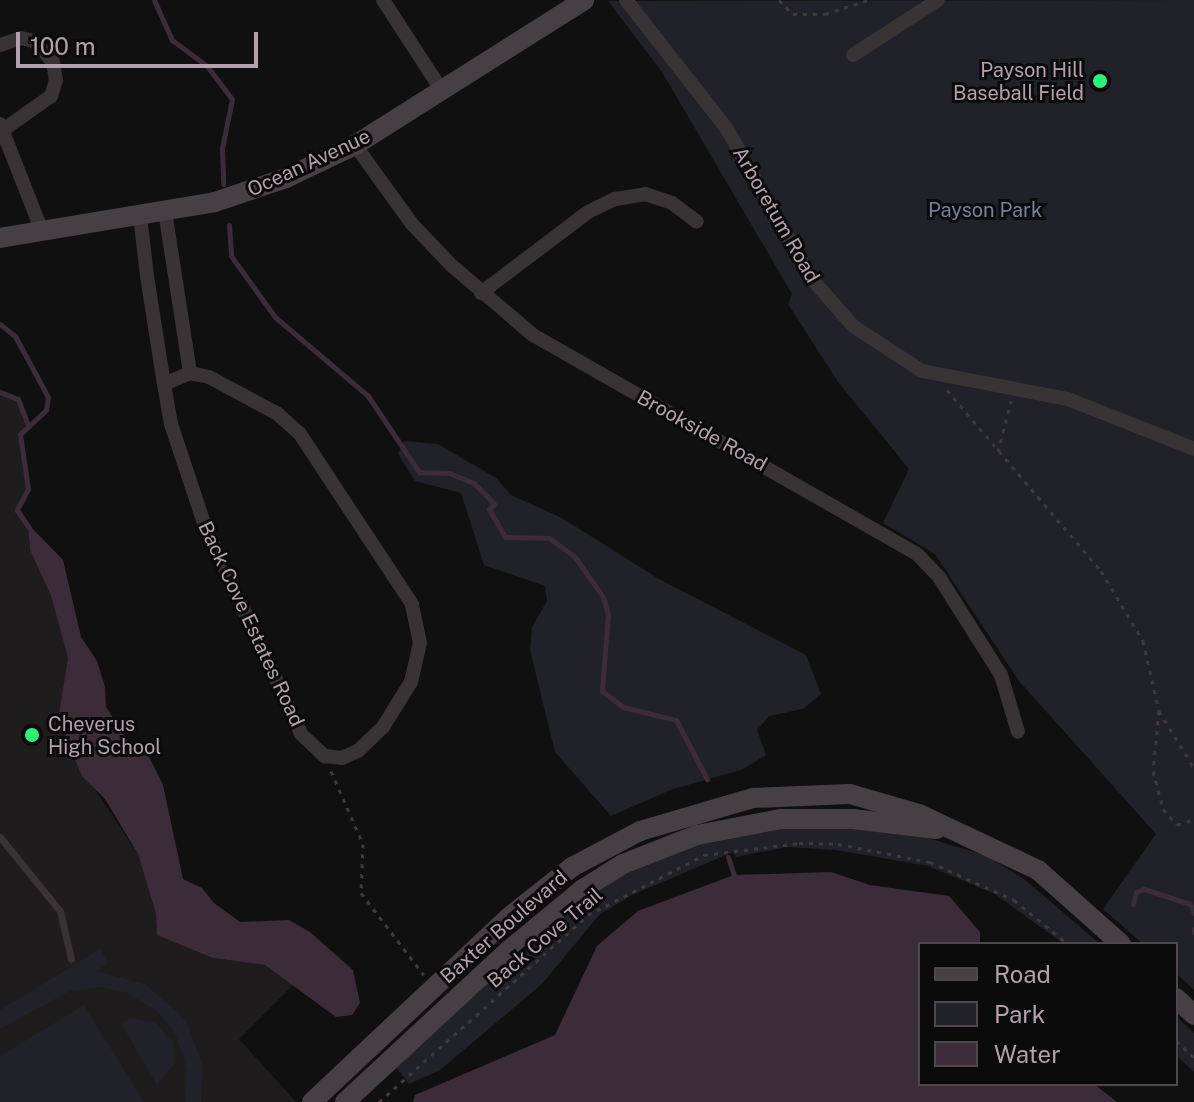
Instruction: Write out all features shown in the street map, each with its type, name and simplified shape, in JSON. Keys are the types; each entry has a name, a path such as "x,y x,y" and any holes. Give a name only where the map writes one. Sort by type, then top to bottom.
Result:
{"street":[{"path":"383,0 442,91"},
{"name":"Ocean Avenue","path":"0,238 140,216 245,194 355,145 584,0"},
{"name":"Arboretum Road","path":"626,0 727,129 793,250 832,304 878,344 935,374 1068,399 1194,449"},
{"path":"853,55 938,0"},
{"path":"0,45 21,38 34,41 53,62 56,80 51,96 2,127 42,231"},
{"name":"Brookside Road","path":"355,145 412,224 481,293 558,352 917,554 939,577 1001,675 1018,732"},
{"path":"481,293 588,212 615,199 645,194 672,203 697,222"},
{"path":"165,211 190,373"},
{"name":"Back Cove Estates Road","path":"140,216 164,384 180,460 205,526 289,713 311,747 325,756"},
{"path":"164,384 190,373 251,396 300,434 412,604 420,643 403,699 358,751 342,758 325,756"},
{"name":"Baxter Boulevard","path":"312,1102 509,917 572,867 640,831 682,816 753,798 821,792 881,800 1038,870 1119,942"},
{"name":"Baxter Boulevard","path":"345,1102 557,908 623,864 666,845 738,825 810,816 960,833"},
{"path":"1178,1000 1194,1015"}],"lane":[{"path":"0,837 60,911 71,959"}],"path":[{"path":"779,0 793,14 825,14 868,0"},
{"path":"935,374 997,453 1101,571 1127,612 1143,641 1159,711 1153,771 1163,809 1177,825 1194,819"},
{"path":"997,453 1013,390"},
{"path":"1159,711 1194,768"},
{"path":"325,756 363,844 361,893 434,988"},
{"name":"Back Cove Trail","path":"379,1102 588,915 704,855 753,845 812,843 930,862 1014,900 1066,942"},
{"path":"1178,1043 1194,1057"}],"shaded area":[{"name":"Cheverus High School","path":"0,392 18,399 27,423 20,434 28,489 17,510 28,524 30,550 51,596 68,658 58,719 69,751 138,854 156,914 213,958 265,965 295,983 239,1039 296,1102 0,1102"}],"green space":[{"name":"Payson Park","path":"1194,0 1194,990 1178,975 1178,942 1141,942 1103,909 1156,834 1019,681 935,554 883,523 909,469 838,382 788,304 792,294 662,72 608,1"},
{"path":"404,441 438,444 496,478 511,495 562,518 659,579 806,655 821,694 803,709 769,716 757,730 766,755 741,770 673,789 611,816 555,752 530,650 532,627 547,601 545,586 484,565 461,493 415,481 398,454"},
{"path":"811,818 899,829 987,856 1024,879 1098,942 1061,942 995,894 928,866 836,850 787,847 736,857 733,852 632,895 599,915 542,984 440,1070 409,1084 392,1062 554,915 663,849"},
{"path":"100,949 109,963 96,971 145,984 186,1020 203,1066 201,1102 185,1102 187,1069 175,1033 157,1011 127,993 100,987 70,991 0,1029 0,1010"},
{"path":"84,1005 144,1102 0,1102 0,1056"},
{"path":"132,1018 155,1022 173,1042 174,1065 157,1085 120,1022"},
{"path":"1178,1018 1194,1033 1194,1072 1178,1057"}],"water":[{"path":"28,524 63,560 81,637 97,661 105,687 106,707 128,741 147,753 163,785 183,879 202,888 214,903 240,922 289,920 310,932 353,970 360,1003 352,1015 336,1017 265,965 213,958 157,935 156,914 138,854 105,799 82,776 58,719 68,658 51,596 30,550"},
{"path":"831,872 870,885 949,896 980,932 980,942 918,942 918,1086 1097,1086 1117,1102 413,1102 415,1095 555,1035 597,946 638,911 734,875"}],"waterway":[{"path":"154,0 172,40 207,66 232,99 222,148 223,184"},
{"path":"229,225 231,256 275,317 368,396 419,472 449,473 474,483 494,504 489,509 505,537 549,538 575,557 603,597 608,614 602,691 623,707 676,720 707,779"},
{"path":"0,324 15,336 48,397 46,410 20,434 28,489 17,510 29,528"},
{"path":"0,392 18,399 27,423"},
{"path":"728,857 734,875"},
{"path":"1133,904 1136,892 1144,889 1190,904 1194,913"}],"place":[{"name":"Payson Hill Baseball Field","path":"1100,81"},
{"name":"Cheverus High School","path":"32,735"}]}
